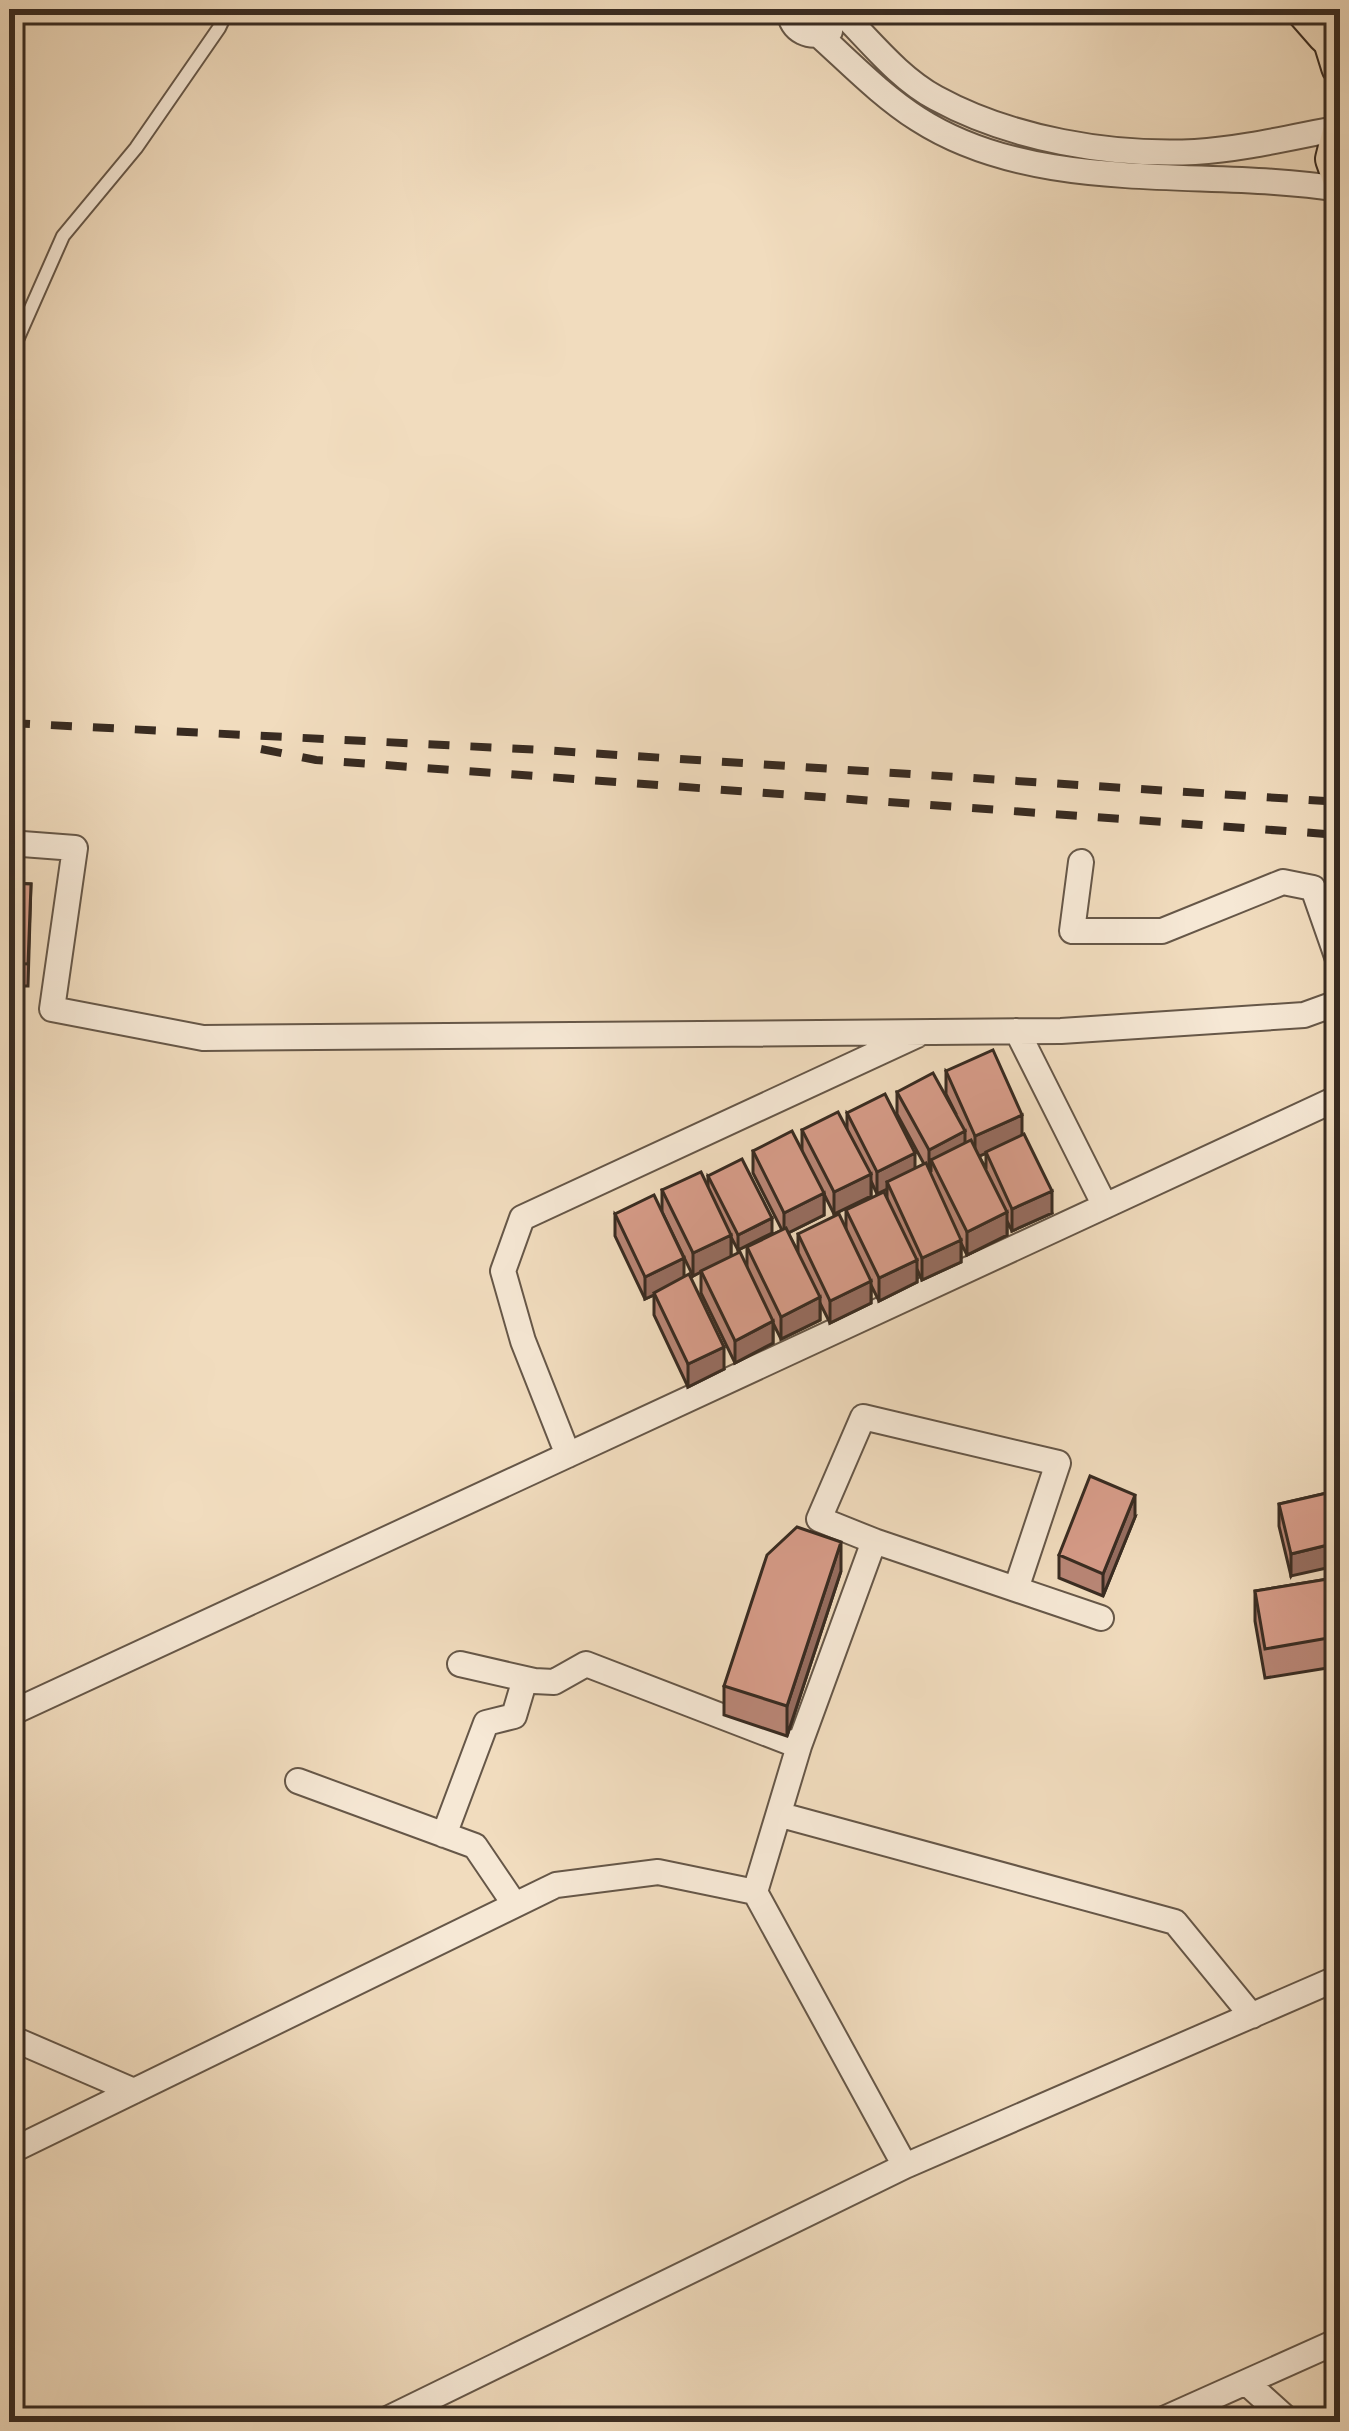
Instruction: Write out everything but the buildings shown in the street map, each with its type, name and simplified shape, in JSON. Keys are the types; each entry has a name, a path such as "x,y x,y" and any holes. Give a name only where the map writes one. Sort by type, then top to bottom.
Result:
{"main road":[{"path":"1340,132 1334,159 1340,176"}],"street":[{"path":"820,36 832,31 841,10 897,69 934,98 1003,127 1094,147 1193,152 1340,132"},
{"path":"786,12 797,29 820,36 921,121 994,153 1090,174 1281,179 1340,189"},
{"path":"9,843 75,848 52,1009 203,1038 1017,1031 1304,1015 1340,1002"},
{"path":"1081,862 1072,931 1162,932 1282,882 1313,888 1340,964"},
{"path":"1017,1031 1105,1206"},
{"path":"568,1455 523,1341 503,1271 522,1217 924,1032"},
{"path":"9,1714 1340,1097"},
{"path":"1016,1589 1058,1463 863,1417 819,1519 874,1541 1101,1618"},
{"path":"874,1541 799,1746 755,1892 905,2166"},
{"path":"460,1664 554,1682 586,1664 799,1746"},
{"path":"444,1834 486,1723 514,1716 525,1679"},
{"path":"298,1781 475,1846 515,1905"},
{"path":"781,1815 1175,1922 1252,2016"},
{"path":"9,2152 556,1886 658,1872 755,1892"},
{"path":"381,2422 905,2166 1340,1977"},
{"path":"9,2037 134,2091"},
{"path":"1156,2422 1340,2340"},
{"path":"1248,2384 1290,2422"}],"lane":[{"path":"9,358 63,236 136,148 220,28 228,9"}],"railway":[{"path":"9,723 542,750 1340,802"},
{"path":"261,749 316,760 1340,835"}]}
